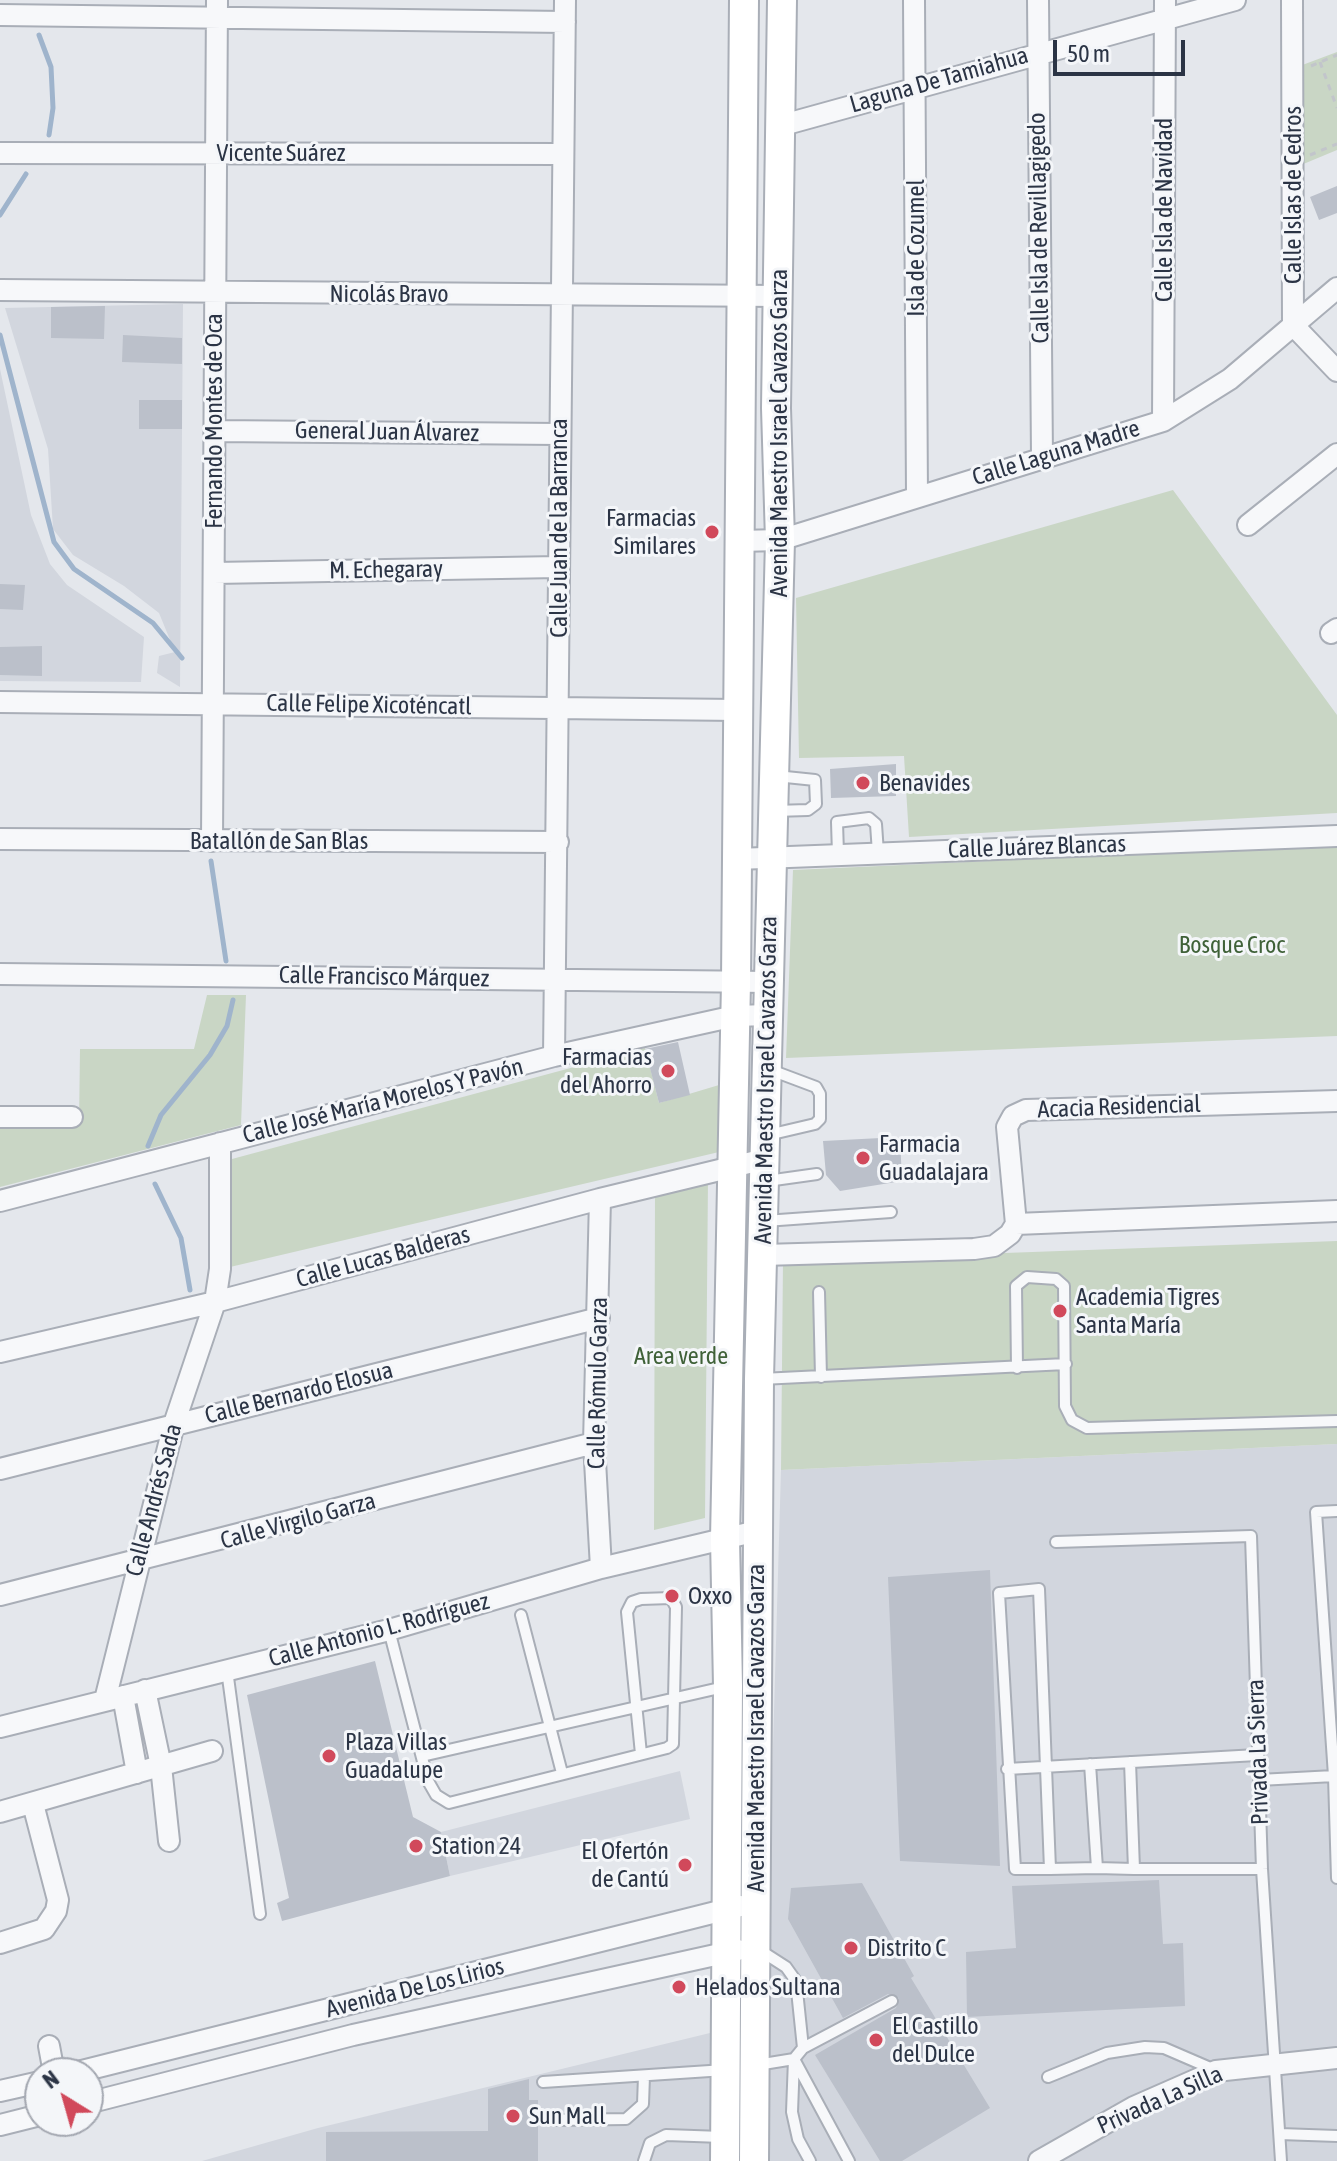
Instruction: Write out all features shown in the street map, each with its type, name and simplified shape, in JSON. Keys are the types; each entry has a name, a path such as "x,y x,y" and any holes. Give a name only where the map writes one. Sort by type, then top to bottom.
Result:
{"main road":[{"name":"Avenida Maestro Israel Cavazos Garza","path":"724,2149 728,1686 725,1539 736,982 744,0"},
{"name":"Avenida Maestro Israel Cavazos Garza","path":"754,2149 757,1531 780,540 776,408 783,125 782,0"}],"street":[{"name":"Calle Juan de la Barranca","path":"554,1056 565,0"},
{"name":"Isla de Cozumel","path":"914,0 917,496"},
{"name":"Calle Isla de Revillagigedo","path":"1038,0 1042,456"},
{"name":"Laguna De Tamiahua","path":"783,125 1037,52 1165,10 1235,0"},
{"name":"Calle Islas de Cedros","path":"1292,0 1293,325"},
{"path":"0,15 217,9 565,22"},
{"name":"Fernando Montes de Oca","path":"212,841 217,9"},
{"name":"Calle Isla de Navidad","path":"1163,421 1165,10"},
{"name":"Vicente Suárez","path":"0,153 563,154"},
{"name":"Calle Laguna Madre","path":"739,541 780,540 1042,456 1163,421 1230,379 1337,288"},
{"name":"Nicolás Bravo","path":"0,290 779,296"},
{"path":"1293,325 1337,371"},
{"name":"General Juan Álvarez","path":"215,431 559,434"},
{"path":"1248,525 1337,454"},
{"name":"M. Echegaray","path":"214,573 558,567"},
{"name":"Calle Felipe Xicoténcatl","path":"0,702 738,710"},
{"name":"Calle Juárez Blancas","path":"737,859 1337,836"},
{"name":"Batallón de San Blas","path":"0,839 558,842"},
{"name":"Calle Francisco Márquez","path":"0,974 769,982"},
{"name":"Calle José María Morelos Y Pavón","path":"0,1201 554,1056 735,1016 768,1015"},
{"name":"Acacia Residencial","path":"1016,1224 1007,1127 1013,1116 1021,1111 1337,1101"},
{"path":"0,1117 72,1117"},
{"name":"Calle Andrés Sada","path":"114,1698 137,1563 174,1424 215,1302 220,1269 220,1143"},
{"name":"Calle Lucas Balderas","path":"0,1352 215,1302 600,1199 765,1159"},
{"name":"Calle Rómulo Garza","path":"600,1199 594,1443 601,1568"},
{"path":"763,1255 974,1249 1001,1241 1016,1224 1337,1211"},
{"name":"Calle Bernardo Elosua","path":"0,1469 599,1318"},
{"name":"Calle Virgilo Garza","path":"0,1595 137,1563 594,1443"},
{"name":"Calle Antonio L. Rodríguez","path":"0,1727 389,1630 601,1568 757,1531"},
{"path":"145,1690 161,1766 169,1841"},
{"path":"114,1698 137,1773"},
{"path":"0,1812 212,1751"},
{"path":"0,1943 32,1936 51,1921 58,1900 33,1804"},
{"name":"Avenida De Los Lirios","path":"104,2066 755,1903"},
{"name":"Avenida De Los Lirios","path":"104,2099 353,2035 754,1947"},
{"path":"346,2005 353,2035"},
{"path":"49,2046 51,2057"},
{"name":"Privada La Silla","path":"1039,2161 1061,2155 1134,2107 1216,2071 1337,2058"},
{"path":"0,2091 24,2086"},
{"path":"0,2125 24,2119"}],"lane":[{"path":"772,811 808,810 816,804 815,780 773,776"},
{"path":"838,854 837,822 869,818 876,824 878,853"},
{"path":"765,1159 820,1119 820,1094 816,1087 767,1069"},
{"path":"765,1159 817,1174"},
{"path":"765,1221 891,1212"},
{"path":"1017,1368 1016,1286 1027,1277 1056,1279 1064,1286 1065,1406 1072,1420 1087,1428 1337,1421"},
{"path":"819,1292 821,1377"},
{"path":"759,1379 1066,1364"},
{"path":"1337,1511 1316,1512 1334,1776 1337,1878"},
{"name":"Privada La Sierra","path":"1056,1542 1251,1536 1262,1869 1281,2161"},
{"path":"1050,1869 1039,1589 999,1593 1015,1869 1050,1869 1097,1868 1262,1869"},
{"path":"389,1630 431,1787 442,1801 449,1803 641,1754 673,1744 676,1607 668,1596 632,1602 627,1612 641,1754"},
{"path":"521,1615 562,1773"},
{"path":"227,1670 260,1914"},
{"path":"422,1756 728,1686"},
{"path":"1007,1769 1257,1755"},
{"path":"1130,1762 1134,1869"},
{"path":"1090,1764 1097,1868"},
{"path":"1259,1780 1334,1776"},
{"path":"754,1947 779,1961 796,1981 803,2048"},
{"path":"810,2161 794,2125 794,2059 803,2048 892,2001"},
{"path":"1048,2077 1107,2053 1145,2047 1164,2048 1216,2071"},
{"path":"543,2082 724,2071 794,2059"},
{"path":"794,2059 849,2161"},
{"path":"553,2120 626,2119 643,2104 644,2076"},
{"path":"1280,2134 1337,2136"},
{"path":"644,2161 650,2143 666,2135 724,2149 754,2149"}],"path":[{"path":"1293,73 1337,55"},
{"path":"1320,62 1337,108"},
{"path":"1294,156 1304,157 1337,144"}],"shaded area":[{"path":"183,304 180,687 157,673 159,656 175,652 159,613 124,586 73,555 53,529 48,449 5,308"},
{"path":"0,369 31,515 50,564 67,585 144,637 141,682 0,681"},
{"path":"1337,1444 1337,2161 761,2161 781,1470"},
{"path":"680,1771 690,1819 450,1876 441,1832"},
{"name":"Sun Mall","path":"710,2033 711,2161 202,2161 318,2128"}],"green space":[{"path":"1337,52 1337,150 1301,165 1297,67"},
{"path":"1173,490 1337,715 1337,813 909,837 904,756 799,758 796,598"},
{"name":"Bosque Croc","path":"1337,845 1337,1036 786,1058 793,870"},
{"path":"207,995 246,995 241,1125 0,1187 0,1127 79,1126 80,1049 194,1049"},
{"path":"645,1048 659,1103 719,1085 719,1152 230,1267 232,1159"},
{"name":"Area verde","path":"708,1179 705,1518 654,1530 655,1194"},
{"name":"Academia Tigres Santa María","path":"1337,1241 1337,1444 781,1470 783,1261"}],"building":[{"path":"1337,186 1337,213 1319,220 1310,197"},
{"path":"105,306 104,339 51,338 51,307"},
{"path":"123,335 182,338 182,364 122,362"},
{"path":"139,400 182,400 182,429 139,429"},
{"path":"0,584 25,585 23,610 0,609"},
{"path":"42,646 42,676 0,675 0,647"},
{"name":"Benavides","path":"896,764 896,796 831,798 830,769"},
{"name":"Farmacias del Ahorro","path":"678,1042 690,1095 659,1103 645,1049"},
{"name":"Farmacia Guadalajara","path":"900,1137 902,1181 840,1191 826,1175 823,1141"},
{"path":"990,1570 1000,1866 900,1861 888,1577"},
{"name":"Plaza Villas Guadalupe","path":"375,1661 413,1817 441,1832 450,1876 282,1921 277,1903 289,1898 247,1695"},
{"path":"1159,1880 1163,1944 1183,1943 1185,2006 967,2017 966,1952 1016,1948 1012,1886"},
{"path":"862,1883 914,1976 911,1978 990,2108 902,2161 880,2161 815,2055 896,2008 899,1998 888,1994 843,2018 788,1919 791,1888"},
{"name":"Sun Mall","path":"529,2079 529,2100 538,2100 538,2161 326,2161 326,2132 488,2131 488,2089"}],"waterway":[{"path":"39,35 51,67 53,108 49,135"},
{"path":"0,215 26,174"},
{"path":"0,335 54,542 74,569 153,623 182,658"},
{"path":"211,861 226,961"},
{"path":"148,1146 161,1115 210,1055 227,1026 233,1000"},
{"path":"155,1184 181,1238 190,1290"}],"place":[{"name":"Farmacias Similares","path":"712,532"},
{"name":"Benavides","path":"863,783"},
{"name":"Farmacias del Ahorro","path":"668,1071"},
{"name":"Farmacia Guadalajara","path":"863,1158"},
{"name":"Academia Tigres Santa María","path":"1060,1311"},
{"name":"Oxxo","path":"672,1596"},
{"name":"Plaza Villas Guadalupe","path":"329,1756"},
{"name":"Station 24","path":"416,1846"},
{"name":"El Ofertón de Cantú","path":"685,1865"},
{"name":"Distrito C","path":"851,1948"},
{"name":"Helados Sultana","path":"679,1987"},
{"name":"El Castillo del Dulce","path":"876,2040"},
{"name":"Sun Mall","path":"513,2116"}]}
